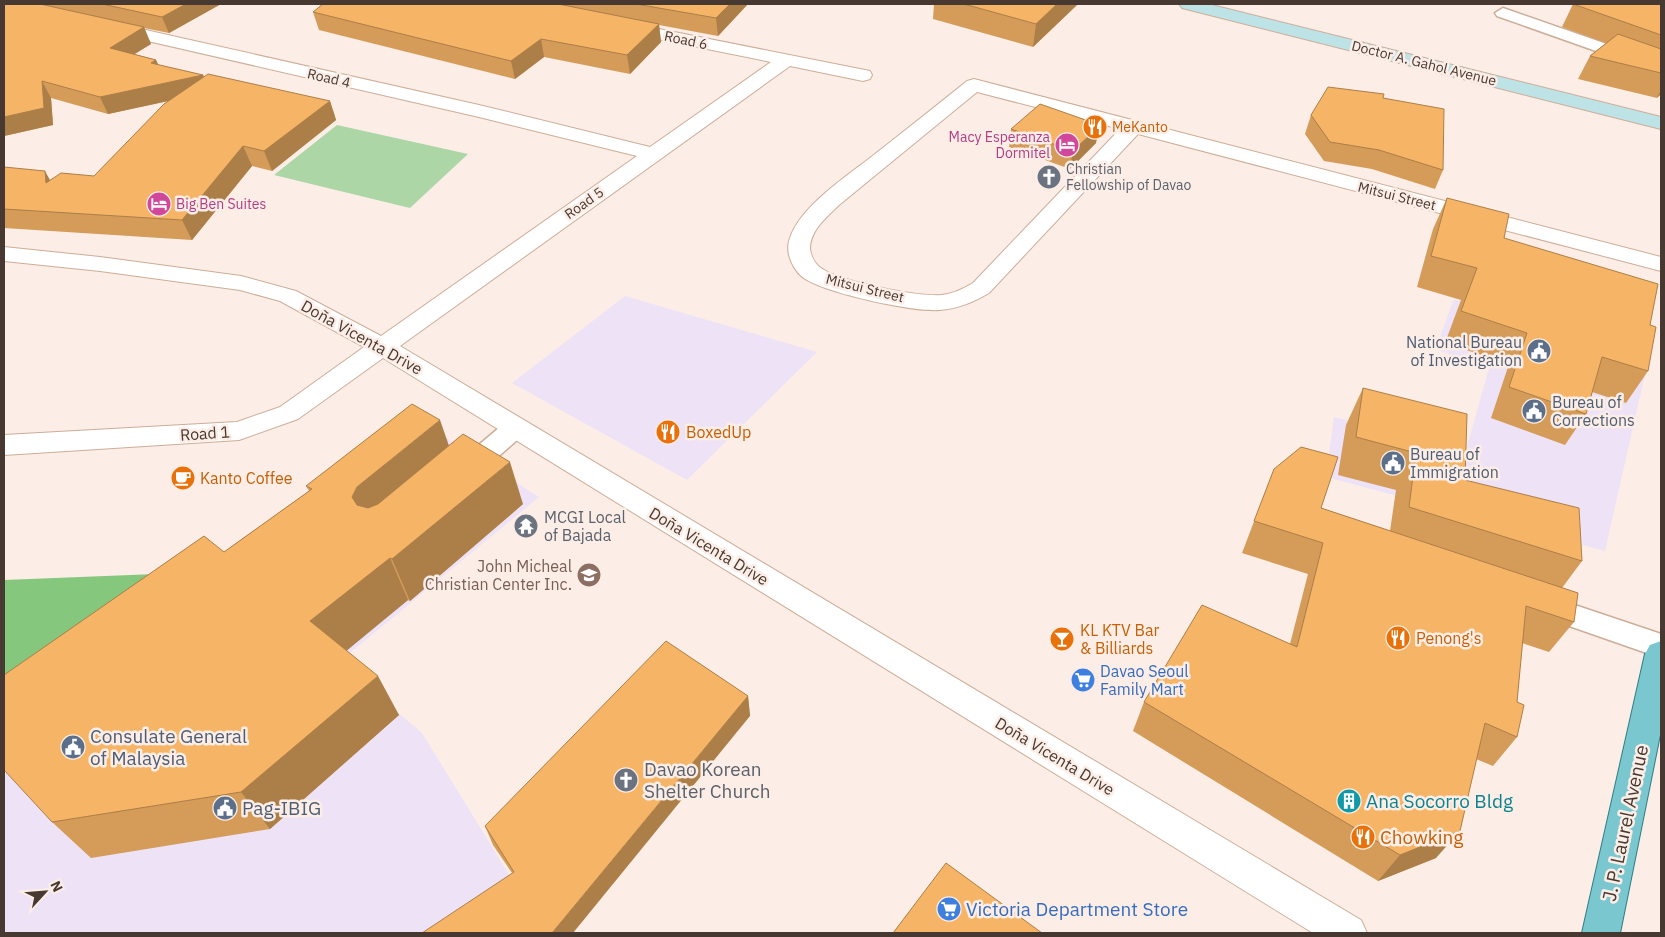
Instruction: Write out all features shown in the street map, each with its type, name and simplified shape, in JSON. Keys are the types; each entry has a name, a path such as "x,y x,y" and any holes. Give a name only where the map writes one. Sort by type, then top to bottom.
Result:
{"main road":[{"name":"Doctor A. Gahol Avenue","path":"1188,4 1661,123"},
{"name":"J. P. Laurel Avenue","path":"1601,933 1661,654"}],"street":[{"name":"Road 4","path":"93,23 537,125 654,154"},
{"name":"Road 6","path":"605,23 863,75"},
{"name":"Road 5","path":"383,347 786,60"},
{"name":"Mitsui Street","path":"1132,128 981,288 972,294 956,300 938,303 921,302 836,283 814,275 803,262 799,249 802,233 816,215 831,200 974,85 1132,128 1661,264"},
{"name":"Doña Vicenta Drive","path":"4,254 100,264 241,283 288,296 383,347 1348,933"},
{"name":"Road 1","path":"4,445 239,431 289,412 383,347"}],"lane":[{"path":"1503,13 1661,69"},
{"path":"447,486 515,428"},
{"path":"1515,596 1661,646"}],"shaded area":[{"name":"BoxedUp","path":"625,296 817,352 687,480 512,383"},
{"path":"1454,299 1648,361 1605,551 1326,477 1334,417 1466,450 1489,368 1435,349"},
{"path":"440,434 539,497 339,662 422,733 545,933 4,933 4,735"}],"green space":[{"path":"337,125 468,154 410,208 274,175"},
{"path":"232,571 4,735 4,580"}],"building":[{"path":"4,4 40,4 144,27 110,48 156,60 151,63 203,75 100,97 42,81 44,108 4,117"},
{"path":"102,4 186,4 162,17"},
{"path":"323,4 558,4 659,24 627,55 541,39 511,61 313,12"},
{"path":"636,4 730,4 716,18"},
{"path":"964,4 1057,4 1036,24"},
{"path":"1573,4 1661,4 1661,35"},
{"path":"1618,34 1661,49 1661,73 1590,56"},
{"path":"208,74 330,101 264,151 243,146 182,220 4,209 4,167 45,171 46,183 61,173 94,176 164,104"},
{"path":"1328,87 1384,94 1383,98 1444,109 1443,170 1379,150 1330,142 1311,115"},
{"path":"1040,104 1100,125 1073,151 1011,129"},
{"path":"1447,198 1509,214 1504,238 1658,284 1650,325 1656,327 1648,371 1602,357 1586,414 1509,387 1527,333 1461,311 1477,268 1431,256"},
{"path":"1363,388 1467,414 1465,480 1579,508 1582,561 1409,507 1416,453 1356,437"},
{"path":"412,404 440,420 357,487 352,497 357,505 368,508 378,504 463,434 510,462 392,559 390,558 310,621 378,676 241,792 52,822 4,770 4,675 204,536 224,552 312,489 306,486"},
{"path":"1301,447 1338,457 1321,508 1578,593 1574,622 1526,606 1517,702 1524,705 1517,737 1485,723 1460,831 1400,855 1144,702 1202,605 1297,647 1323,543 1254,521 1274,469"},
{"name":"Davao Korean Shelter Church","path":"666,641 748,696 552,933 422,933 514,872 485,826"},
{"path":"946,863 1042,933 893,933"}],"place":[{"name":"MeKanto","path":"1095,127"},
{"name":"Macy Esperanza Dormitel","path":"1067,145"},
{"name":"Christian Fellowship of Davao","path":"1049,177"},
{"name":"Big Ben Suites","path":"159,204"},
{"name":"National Bureau of Investigation","path":"1539,351"},
{"name":"Bureau of Corrections","path":"1534,411"},
{"name":"BoxedUp","path":"668,432"},
{"name":"Bureau of Immigration","path":"1393,463"},
{"name":"Kanto Coffee","path":"183,478"},
{"name":"MCGI Local of Bajada","path":"526,526"},
{"name":"John Micheal Christian Center Inc.","path":"589,575"},
{"name":"Penong's","path":"1398,638"},
{"name":"KL KTV Bar & Billiards","path":"1062,639"},
{"name":"Davao Seoul Family Mart","path":"1083,680"},
{"name":"Consulate General of Malaysia","path":"73,747"},
{"name":"Davao Korean Shelter Church","path":"626,780"},
{"name":"Ana Socorro Bldg","path":"1349,801"},
{"name":"Pag-IBIG","path":"225,808"},
{"name":"Chowking","path":"1363,837"},
{"name":"Victoria Department Store","path":"949,909"}]}
